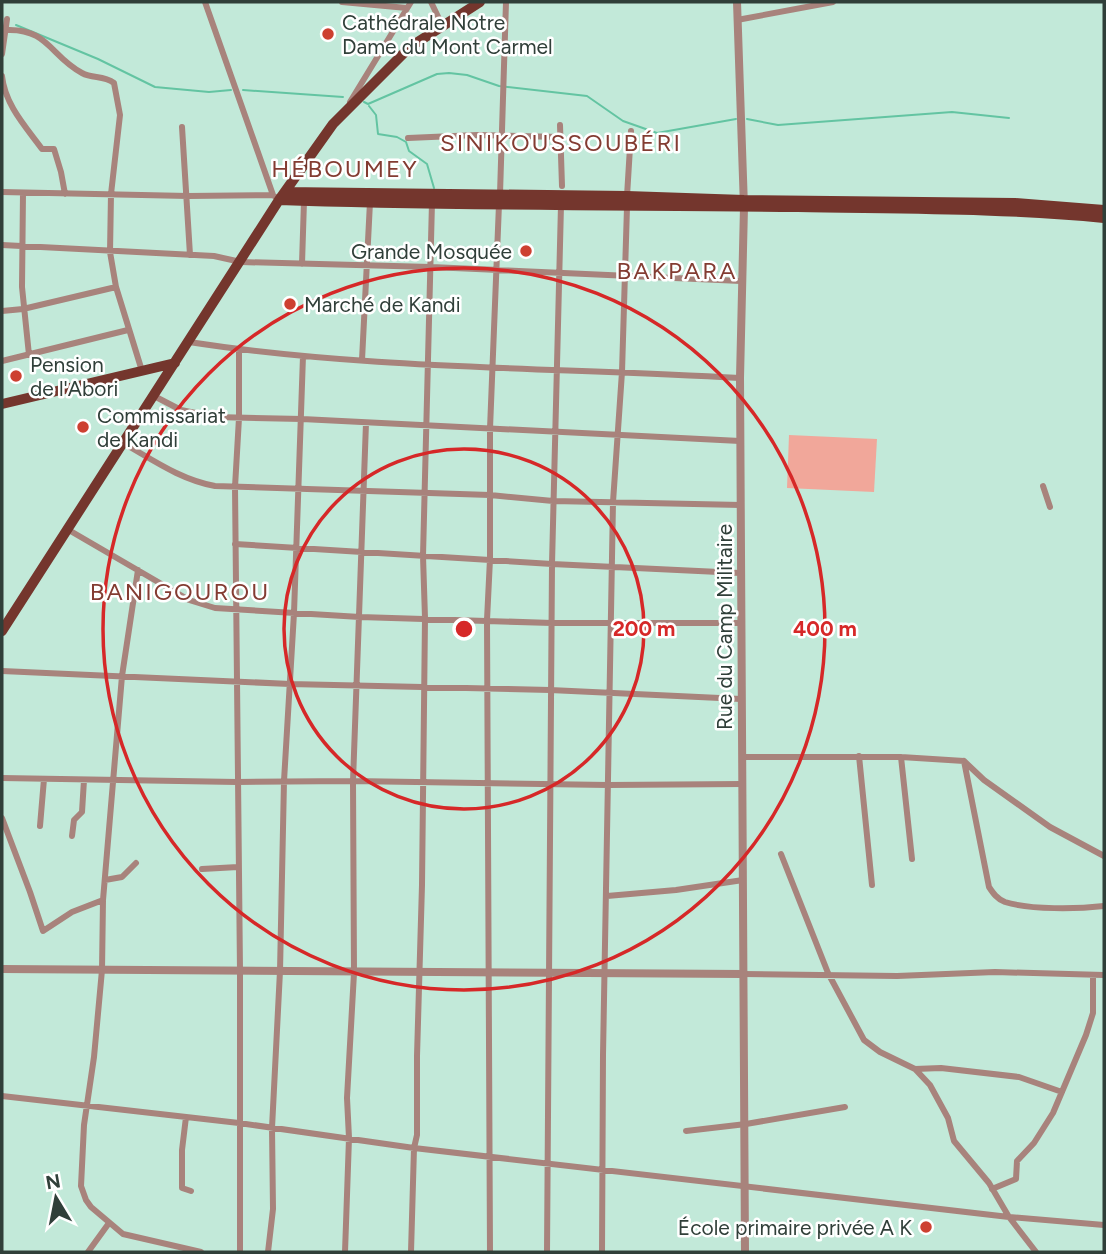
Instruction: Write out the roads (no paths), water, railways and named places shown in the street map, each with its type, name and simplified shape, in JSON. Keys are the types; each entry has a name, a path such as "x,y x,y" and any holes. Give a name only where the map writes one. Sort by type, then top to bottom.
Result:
{"main road":[{"path":"2,631 241,262 279,196 333,124 396,59 442,25 480,2"},
{"path":"279,196 499,199 626,207 744,203 1015,203 1104,210"},
{"path":"279,196 304,201 370,202 627,196 744,203 982,210 1104,218"},
{"path":"2,404 175,363"}],"street":[{"path":"2,192 279,196 205,2"},
{"path":"342,2 409,5 348,107"},
{"path":"431,2 442,25"},
{"path":"490,1252 486,620 490,559 490,429 506,2"},
{"name":"Rue du Camp Militaire","path":"737,2 744,203 740,377 740,623 745,1252"},
{"path":"737,20 833,2"},
{"path":"2,54 7,19"},
{"path":"6,30 34,32 82,73 101,76 114,83 120,115 111,194 110,252 116,287 142,371"},
{"path":"2,76 6,95 17,114 42,149 54,149 65,194"},
{"path":"560,125 562,186"},
{"path":"182,127 190,255"},
{"path":"627,196 631,131"},
{"path":"408,138 560,136"},
{"path":"23,193 23,309 29,355"},
{"path":"302,264 304,201"},
{"path":"362,360 370,202"},
{"path":"411,1252 414,1148 417,1135 425,618 423,556 432,202"},
{"path":"547,1252 550,690 561,205"},
{"path":"602,1252 613,502 622,372 626,207"},
{"path":"2,244 214,256 241,262 431,267 741,281"},
{"path":"2,311 23,309 116,287"},
{"path":"2,361 128,330"},
{"path":"189,342 303,356 362,360 492,368 740,377"},
{"path":"239,349 239,418 234,487 240,971 240,1252"},
{"path":"268,1252 273,1209 272,1128 280,971 284,781 303,356"},
{"path":"154,396 195,414 239,418 740,441"},
{"path":"345,1252 349,1138 347,1082 354,973 353,781 366,423"},
{"path":"123,443 170,471 194,481 234,487 490,495 553,501 741,505"},
{"path":"1043,486 1050,507"},
{"path":"67,529 197,604 360,617 612,625 740,623"},
{"path":"235,544 740,573"},
{"path":"138,570 122,676 103,900 102,970 81,1186 86,1200 123,1234 201,1252"},
{"path":"2,671 358,687 550,690 741,699"},
{"path":"742,757 859,756 964,761 984,780 1050,827 1104,856"},
{"path":"859,756 873,885"},
{"path":"901,757 912,859"},
{"path":"964,761 989,887 996,897 1026,905 1104,906"},
{"path":"2,778 551,785 742,784"},
{"path":"40,826 44,779"},
{"path":"72,836 74,820 82,812 84,780"},
{"path":"2,818 43,932 72,912 103,900"},
{"path":"781,853 828,973 864,1040 880,1052 915,1069 930,1085 948,1118 954,1141 992,1189 1035,1252"},
{"path":"105,880 122,877 136,863"},
{"path":"202,869 238,867"},
{"path":"607,896 676,890 743,880"},
{"path":"2,969 354,973 828,973 897,976 995,972 1104,975"},
{"path":"992,1189 1016,1179 1017,1161 1044,1129 1062,1092 1093,1013 1093,975"},
{"path":"915,1069 941,1068 1019,1077 1062,1092"},
{"path":"2,1096 239,1123 414,1148 1009,1217 1104,1225"},
{"path":"686,1131 845,1107"},
{"path":"186,1117 182,1150 182,1188 191,1191"},
{"path":"88,1252 109,1223"}],"waterway":[{"path":"16,25 98,59 155,87 209,92 231,90"},
{"path":"364,102 368,104 437,74 449,73 467,75 499,86 587,96 623,121 657,133 736,119"},
{"path":"243,90 343,97"},
{"path":"369,106 376,115 378,134 397,137 406,142 409,151 427,164 434,188"},
{"path":"747,119 778,125 952,112 1009,118"}],"place":[{"name":"Cathédrale Notre Dame du Mont Carmel","path":"328,34"},
{"name":"Grande Mosquée","path":"526,251"},
{"name":"Marché de Kandi","path":"290,304"},
{"name":"Pension de l'Abori","path":"16,376"},
{"name":"Commissariat de Kandi","path":"83,427"},
{"name":"École primaire privée A K","path":"926,1227"}],"district":[{"name":"SINIKOUSSOUBÉRI","path":"561,142"},
{"name":"HÉBOUMEY","path":"345,168"},
{"name":"BAKPARA","path":"677,270"},
{"name":"BANIGOUROU","path":"180,591"}]}
